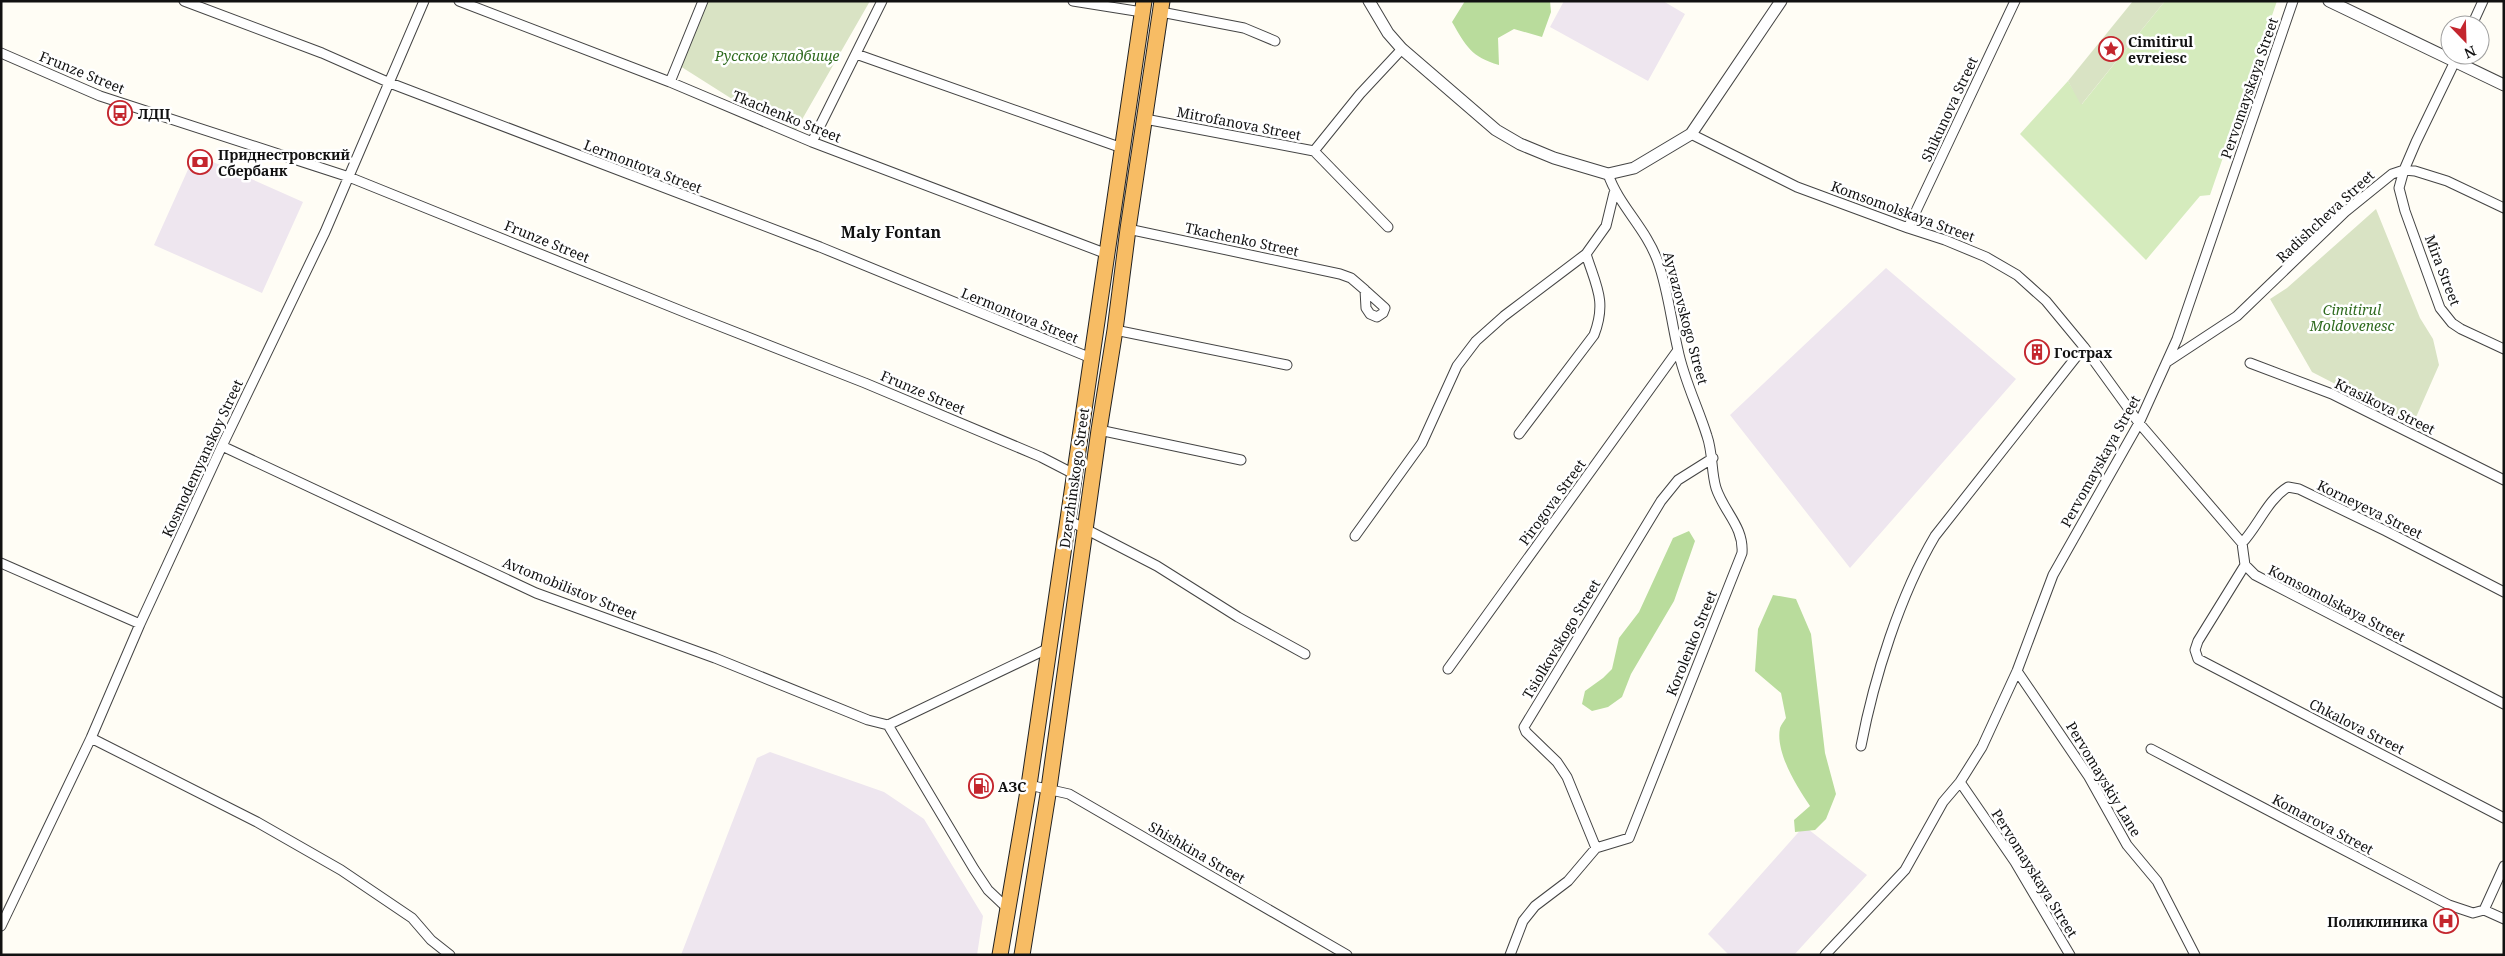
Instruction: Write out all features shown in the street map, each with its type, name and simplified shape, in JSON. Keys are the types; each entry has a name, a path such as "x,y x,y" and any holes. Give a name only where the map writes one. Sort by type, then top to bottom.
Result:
{"highway":[{"name":"Dzerzhinskogo Street","path":"1000,955 1029,785 1047,649 1068,520 1143,7"},
{"name":"Dzerzhinskogo Street","path":"1022,955 1049,788 1161,7"}],"street":[{"name":"Lermontova Street","path":"184,1 322,53 390,83 820,247 1091,358"},
{"name":"Kosmodemyanskoy Street","path":"1,926 91,738 140,624 222,446 325,232 424,1"},
{"name":"Tkachenko Street","path":"459,1 670,82 812,142 1107,254"},
{"path":"670,82 702,1"},
{"path":"812,142 882,1"},
{"path":"1073,1 1143,7"},
{"path":"1369,1 1388,33 1402,49 1496,130 1520,144 1554,158 1608,174 1634,168 1690,134 1781,1"},
{"name":"Shikunova Street","path":"1908,228 2015,1"},
{"name":"Pervomayskaya Street","path":"1824,955 1905,870 1943,802 1960,782 1982,747 2017,672 2053,575 2139,423 2177,339 2293,1"},
{"path":"2329,1 2440,50"},
{"path":"2477,15 2483,1"},
{"path":"1161,7 1244,28 1275,41"},
{"name":"Mitrofanova Street","path":"1145,119 1314,151 1360,94 1402,49"},
{"name":"Frunze Street","path":"1,53 100,96 350,176 689,314 865,382 1041,457 1074,474"},
{"path":"856,54 1122,148"},
{"path":"2454,65 2404,170 2414,171 2447,181 2504,208"},
{"path":"2469,65 2504,85"},
{"name":"Komsomolskaya Street","path":"1690,134 1797,187 1986,257 2017,275 2046,301 2084,346 2139,423 2242,543"},
{"path":"1314,151 1388,227"},
{"name":"Radishcheva Street","path":"2166,362 2237,316 2376,185 2392,174 2404,170"},
{"name":"Mira Street","path":"2404,170 2399,188 2405,211 2440,308 2452,323 2461,329 2504,349"},
{"name":"Ayvazovskogo Street","path":"1608,174 1614,193 1634,216 1657,260 1672,317 1686,383 1707,435 1713,458"},
{"path":"1356,536 1422,442 1457,366 1476,341 1504,316 1586,254 1606,226 1614,193"},
{"name":"Tkachenko Street","path":"1128,229 1351,278 1366,290"},
{"path":"1520,434 1594,335 1602,306 1599,290 1586,254"},
{"path":"1115,330 1287,365"},
{"path":"1861,746 1876,683 1908,590 1925,553 1935,536 2084,346"},
{"name":"Pirogova Street","path":"1448,669 1678,350"},
{"name":"Krasikova Street","path":"2250,363 2332,394 2504,480"},
{"path":"1099,430 1241,460"},
{"name":"Avtomobilistov Street","path":"222,446 536,593 715,658 868,720 888,725"},
{"name":"Korolenko Street","path":"1596,848 1628,838 1742,553 1741,535 1717,490 1713,458"},
{"name":"Tsiolkovskogo Street","path":"1596,848 1567,777 1558,762 1526,732 1524,727 1661,501 1678,480 1713,458"},
{"name":"Korneyeva Street","path":"2242,543 2254,530 2279,493 2288,487 2299,489 2386,531 2504,592"},
{"path":"1068,520 1086,530"},
{"name":"Dzerzhinskogo Street","path":"1086,530 1158,566 1196,588 1238,617 1305,654"},
{"path":"2242,543 2245,565"},
{"path":"1,563 140,624"},
{"name":"Komsomolskaya Street","path":"2245,565 2255,575 2271,585 2504,704"},
{"name":"Chkalova Street","path":"2245,565 2198,641 2195,650 2198,659 2504,818"},
{"path":"1007,908 988,890 974,869 888,725 1047,649"},
{"name":"Pervomayskiy Lane","path":"2017,672 2089,777 2127,845 2157,882 2195,955"},
{"path":"91,738 257,822 341,870 412,918 431,940 450,955"},
{"name":"Komarova Street","path":"2151,749 2449,905 2473,913 2484,910"},
{"name":"Pervomayskaya Street","path":"1960,782 2015,862 2070,955"},
{"name":"Shishkina Street","path":"1029,785 1069,794 1347,955"},
{"path":"1510,955 1524,922 1535,906 1568,881 1596,848"},
{"path":"2504,866 2484,910 2504,919"}],"shaded area":[{"path":"1564,1 1663,1 1685,14 1648,81 1550,27"},
{"path":"195,154 303,202 262,293 154,245"},
{"path":"1886,268 2016,379 1850,568 1730,415"},
{"path":"770,752 884,792 924,819 983,916 977,955 681,955 757,758"},
{"path":"1804,826 1867,875 1794,955 1729,955 1708,934"}],"green space":[{"name":"Русское кладбище","path":"708,1 870,1 796,130 765,107 761,114 753,109 751,111 680,66"},
{"path":"1465,1 1550,1 1551,12 1542,37 1514,29 1498,38 1499,65 1482,58 1470,50 1452,22"},
{"name":"Cimitirul evreiesc","path":"2133,1 2165,1 2081,105 2068,81"},
{"path":"2165,1 2277,1 2210,195 2200,196 2146,260 2020,134 2068,81 2082,104"},
{"name":"Cimitirul Moldovenesc","path":"2376,209 2420,318 2433,339 2439,365 2413,424 2312,372 2270,299 2287,288"},
{"path":"1689,531 1695,541 1674,601 1631,674 1622,697 1608,707 1592,711 1582,704 1585,691 1612,669 1619,638 1639,612 1673,538"},
{"path":"1773,595 1796,599 1811,634 1825,753 1836,794 1826,819 1815,830 1795,832 1794,820 1810,806 1788,769 1781,748 1780,728 1786,718 1781,693 1755,671 1758,629"}],"place":[{"name":"Cimitirul evreiesc","path":"2111,49"},
{"name":"ЛДЦ","path":"120,113"},
{"name":"Приднестровский Сбербанк","path":"200,162"},
{"name":"Гострах","path":"2037,352"},
{"name":"АЗС","path":"981,786"},
{"name":"Поликлиника","path":"2446,921"}],"district":[{"name":"Maly Fontan","path":"891,232"}]}
